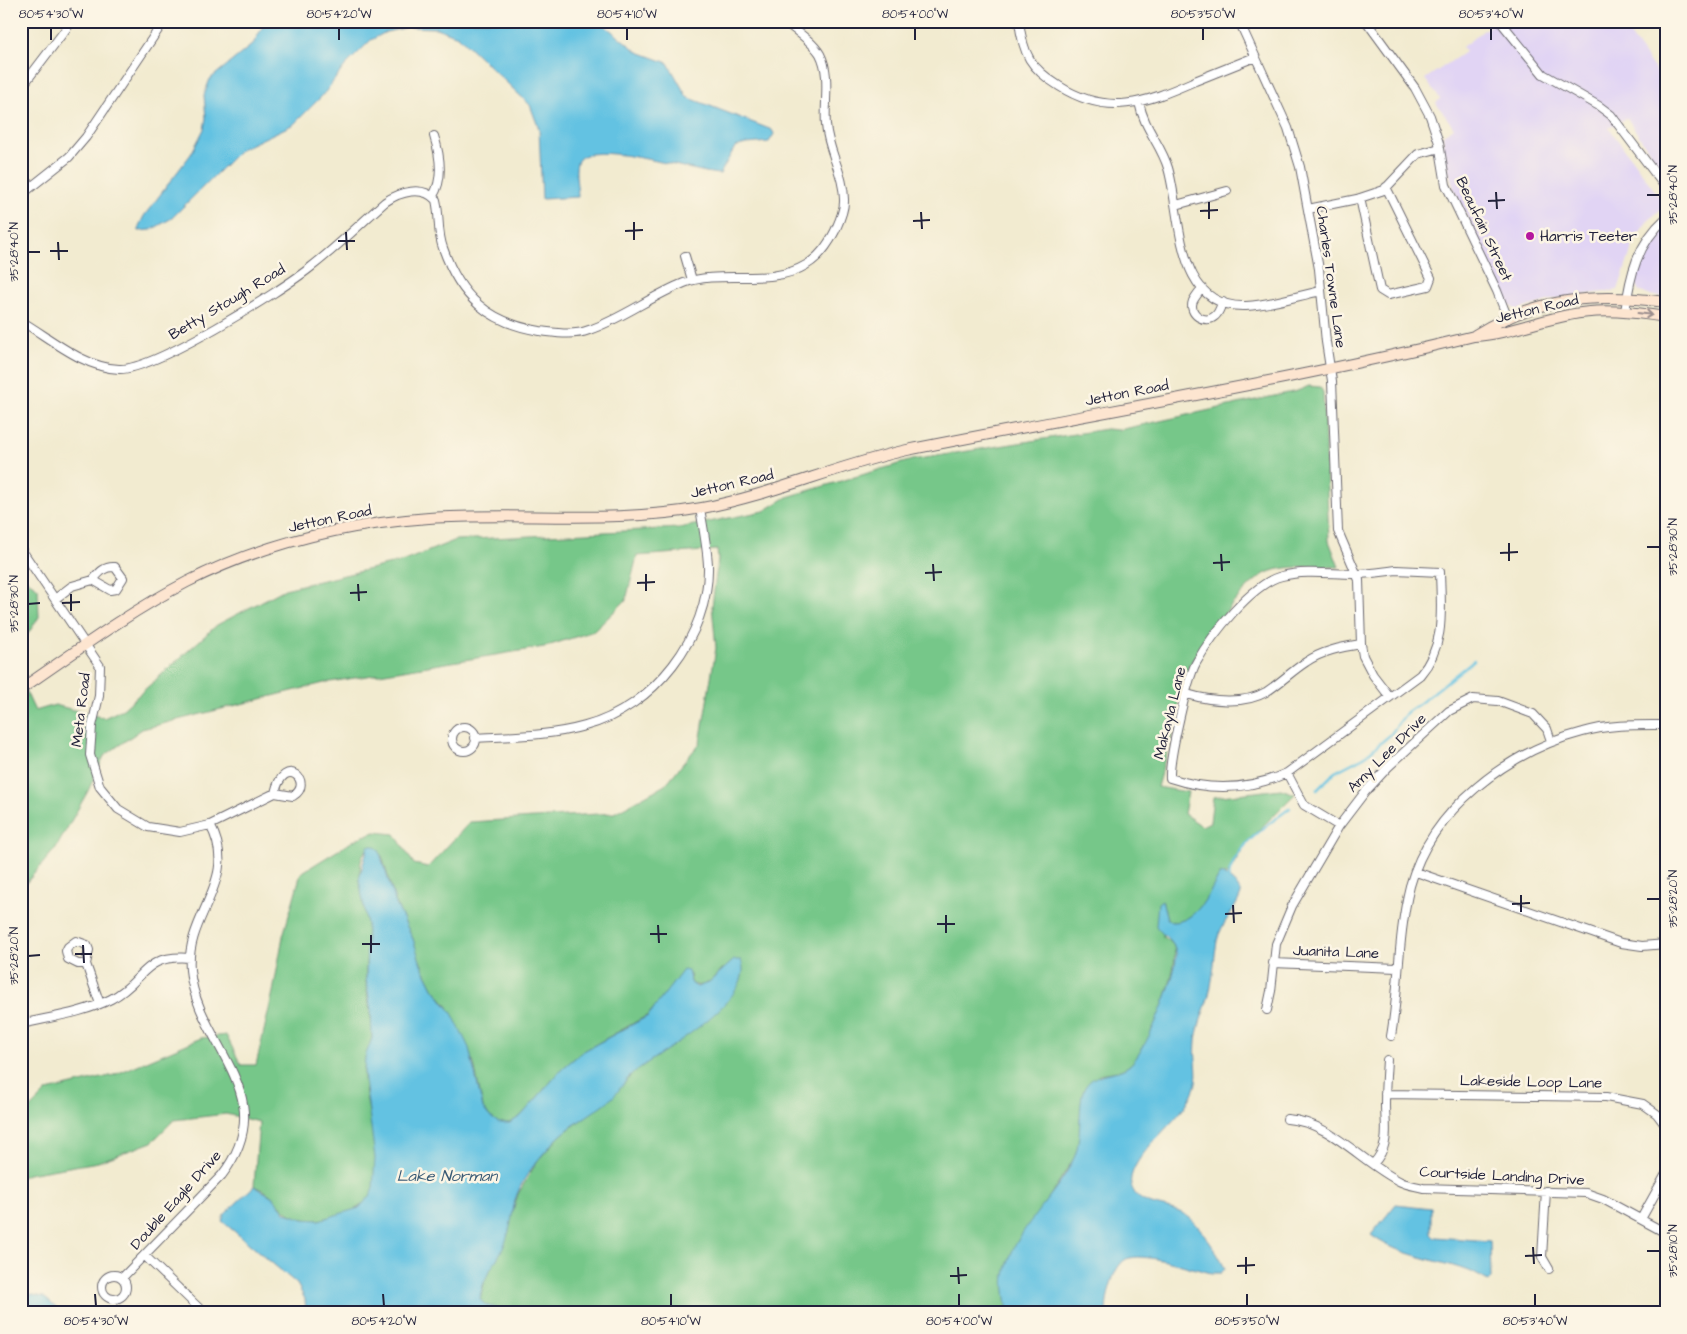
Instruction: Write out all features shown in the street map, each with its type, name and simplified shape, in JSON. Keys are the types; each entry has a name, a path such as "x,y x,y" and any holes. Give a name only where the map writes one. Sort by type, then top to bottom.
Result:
{"street":[{"path":"21,88 72,21"},
{"path":"21,195 69,157 80,144 164,21"},
{"path":"434,136 440,169 433,196 438,204 440,241 459,282 480,307 513,325 556,333 578,333 600,325 692,280 759,277 795,270 813,261 832,237 840,219 844,196 828,139 826,73 823,63 816,48 784,21"},
{"path":"1019,21 1026,55 1050,80 1077,96 1101,104 1140,102 1255,56"},
{"name":"Charles Towne Lane","path":"1239,21 1288,128 1300,167 1321,291 1332,382 1336,441 1338,531 1359,580 1361,644 1367,665 1390,697"},
{"path":"1500,21 1543,74 1611,115 1666,188"},
{"name":"Beaufain Street","path":"1369,22 1415,88 1430,116 1440,148 1449,194 1497,291 1508,319"},
{"path":"1140,102 1144,123 1168,168 1191,274 1202,288 1222,302 1247,306 1321,291"},
{"path":"1308,209 1360,198 1386,187 1418,154 1440,148"},
{"path":"1360,198 1380,290 1388,294 1428,286 1430,278 1386,187"},
{"name":"Betty Stough Road","path":"21,321 99,366 119,370 134,368 195,339 286,285 329,252 392,198 417,192 425,192 433,196"},
{"path":"1176,205 1226,192"},
{"path":"1625,312 1632,271 1641,248 1655,228 1666,218"},
{"path":"686,256 692,280"},
{"path":"1202,288 1193,302 1196,316 1206,320 1211,319 1216,315 1222,302"},
{"name":"Jetton Road","path":"1474,336 1491,325 1567,300 1588,297 1627,297 1666,302"},
{"name":"Jetton Road","path":"21,689 147,605 205,574 266,549 336,530 431,518 626,515 700,508 755,495 902,452 1329,369 1474,336 1494,335 1581,312 1625,312 1666,317"},
{"path":"475,738 528,735 587,726 628,706 651,690 677,658 692,630 702,604 708,565 700,508"},
{"name":"Meta Road","path":"21,549 100,666 99,696 92,726 90,755 95,775 104,793 118,809 128,817 157,830 180,832 210,825 275,793"},
{"name":"Makayla Lane","path":"1396,570 1440,572 1441,630 1435,654 1420,675 1287,773 1251,786 1237,788 1183,782 1170,778 1174,747 1195,665 1205,649 1250,594 1264,583 1299,573 1355,574 1396,570"},
{"path":"55,599 72,586 93,580"},
{"path":"1187,694 1222,700 1264,693 1316,657 1337,649 1361,644"},
{"name":"Amy Lee Drive","path":"1267,1010 1276,944 1285,921 1339,826 1365,792 1388,767 1449,711 1462,703 1484,699 1513,705 1533,714 1547,729 1551,741"},
{"path":"1391,1036 1397,1000 1397,968 1403,918 1416,872 1438,830 1465,796 1494,773 1551,741 1602,728 1666,724"},
{"path":"1287,773 1304,804 1339,826"},
{"name":"Double Eagle Drive","path":"122,1278 145,1256 229,1165 237,1151 243,1126 240,1089 228,1060 197,1003 190,958 194,936 214,890 220,868 218,841 210,825"},
{"path":"1416,872 1621,943 1642,946 1666,944"},
{"path":"21,1024 100,1004 120,994 153,963 173,957 190,958"},
{"name":"Juanita Lane","path":"1273,963 1397,968"},
{"path":"86,964 100,1004"},
{"path":"1373,1164 1384,1149 1387,1135 1385,1094 1387,1060"},
{"name":"Lakeside Loop Lane","path":"1385,1094 1606,1097 1643,1104 1657,1114 1666,1126"},
{"name":"Courtside Landing Drive","path":"1287,1119 1303,1120 1340,1140 1402,1182 1423,1188 1546,1190 1586,1193 1666,1233"},
{"path":"1641,1219 1666,1174"},
{"path":"1546,1190 1542,1257 1549,1269"},
{"path":"145,1256 204,1313"}],"shaded area":[{"path":"1496,21 1634,21 1625,28 1666,85 1666,176 1627,118 1609,128 1663,202 1663,207 1647,222 1635,239 1618,290 1554,299 1517,310 1512,307 1509,305 1454,189 1445,158 1443,135 1454,128 1436,103 1440,99 1425,79 1465,52 1462,47"},
{"path":"1666,228 1666,297 1648,295 1639,291 1636,285 1641,260"}],"green space":[{"path":"1309,386 1320,387 1323,392 1329,541 1339,567 1296,567 1271,571 1260,577 1232,604 1205,641 1180,687 1176,719 1157,787 1188,792 1184,814 1202,826 1210,822 1213,797 1281,789 1295,794 1247,842 1228,874 1220,874 1207,898 1188,918 1171,922 1167,919 1162,900 1163,937 1173,944 1175,955 1163,1006 1147,1041 1131,1064 1120,1070 1099,1074 1080,1118 1080,1137 1075,1157 1010,1257 1005,1276 1008,1313 524,1313 513,1309 489,1306 484,1303 480,1299 486,1276 503,1247 518,1194 538,1160 561,1135 612,1097 636,1070 677,1043 723,968 713,979 701,985 691,983 690,974 662,998 648,1015 582,1052 563,1068 521,1116 510,1123 499,1123 489,1116 483,1108 474,1064 447,1005 433,988 418,957 413,939 396,904 382,856 372,846 365,851 362,859 360,880 367,921 366,981 372,1031 372,1038 365,1061 364,1078 374,1138 376,1169 375,1183 371,1195 362,1205 340,1216 318,1220 296,1217 288,1212 271,1195 254,1186 259,1122 226,1114 174,1120 152,1142 98,1162 28,1174 21,1177 21,1111 29,1109 47,1091 114,1075 201,1038 226,1035 241,1065 256,1065 273,992 283,936 301,873 358,838 375,832 395,834 414,864 428,867 470,822 614,813 665,785 700,743 716,648 712,606 718,560 717,550 637,556 626,600 594,631 544,647 324,683 142,729 104,756 88,791 56,848 21,889 21,681 35,711 55,705 104,718 123,709 217,625 285,589 404,561 456,540 679,528 764,511 787,497 912,460 1106,429 1119,430 1297,391"},
{"path":"21,576 38,588 39,617 21,644"}],"water":[{"path":"266,21 599,21 638,52 668,63 687,97 772,130 774,134 769,142 735,147 720,174 643,158 599,153 584,156 577,163 576,167 578,197 542,199 539,129 530,105 458,36 436,28 409,27 386,32 371,40 344,67 323,95 294,124 241,149 172,218 151,230 139,231 139,226 144,216 191,154 204,129 206,118 204,95 210,79 253,44"},
{"name":"Lake Norman","path":"368,846 374,846 379,850 396,904 413,939 421,964 433,988 452,1013 469,1048 483,1108 489,1116 499,1123 510,1123 521,1116 563,1068 582,1052 648,1016 683,970 688,971 691,983 697,987 708,983 734,960 741,960 742,975 735,991 722,1007 685,1037 633,1073 612,1098 559,1137 540,1157 524,1180 516,1196 505,1243 486,1278 480,1299 489,1306 513,1309 524,1313 306,1313 305,1299 297,1284 222,1221 224,1215 254,1186 273,1197 286,1213 303,1219 319,1220 359,1208 370,1196 373,1188 375,1158 364,1073 365,1057 372,1038 371,1012 366,979 367,925 359,879"},
{"path":"1220,874 1233,882 1241,894 1217,941 1210,992 1197,1034 1197,1072 1194,1088 1190,1098 1177,1117 1142,1156 1131,1176 1131,1185 1135,1193 1148,1203 1175,1210 1191,1219 1210,1242 1225,1269 1221,1273 1212,1273 1159,1259 1129,1258 1123,1261 1115,1273 1109,1290 1106,1313 1008,1313 1005,1275 1009,1259 1025,1229 1057,1187 1074,1158 1077,1150 1081,1101 1085,1087 1096,1077 1126,1068 1131,1064 1138,1056 1161,1010 1176,962 1176,952 1173,945 1156,926 1158,903 1162,900 1167,919 1171,922 1188,918 1207,898"},
{"path":"1396,1204 1431,1208 1431,1233 1435,1237 1490,1241 1491,1279 1488,1281 1460,1268 1399,1250 1371,1235"},
{"path":"28,1294 44,1297 62,1313 21,1313 21,1297"}],"waterway":[{"path":"1317,790 1335,772 1364,757 1390,735 1407,712 1474,660"},
{"path":"1228,879 1231,867 1244,847 1262,829 1290,808"}],"place":[{"name":"Harris Teeter","path":"1530,236"}]}
